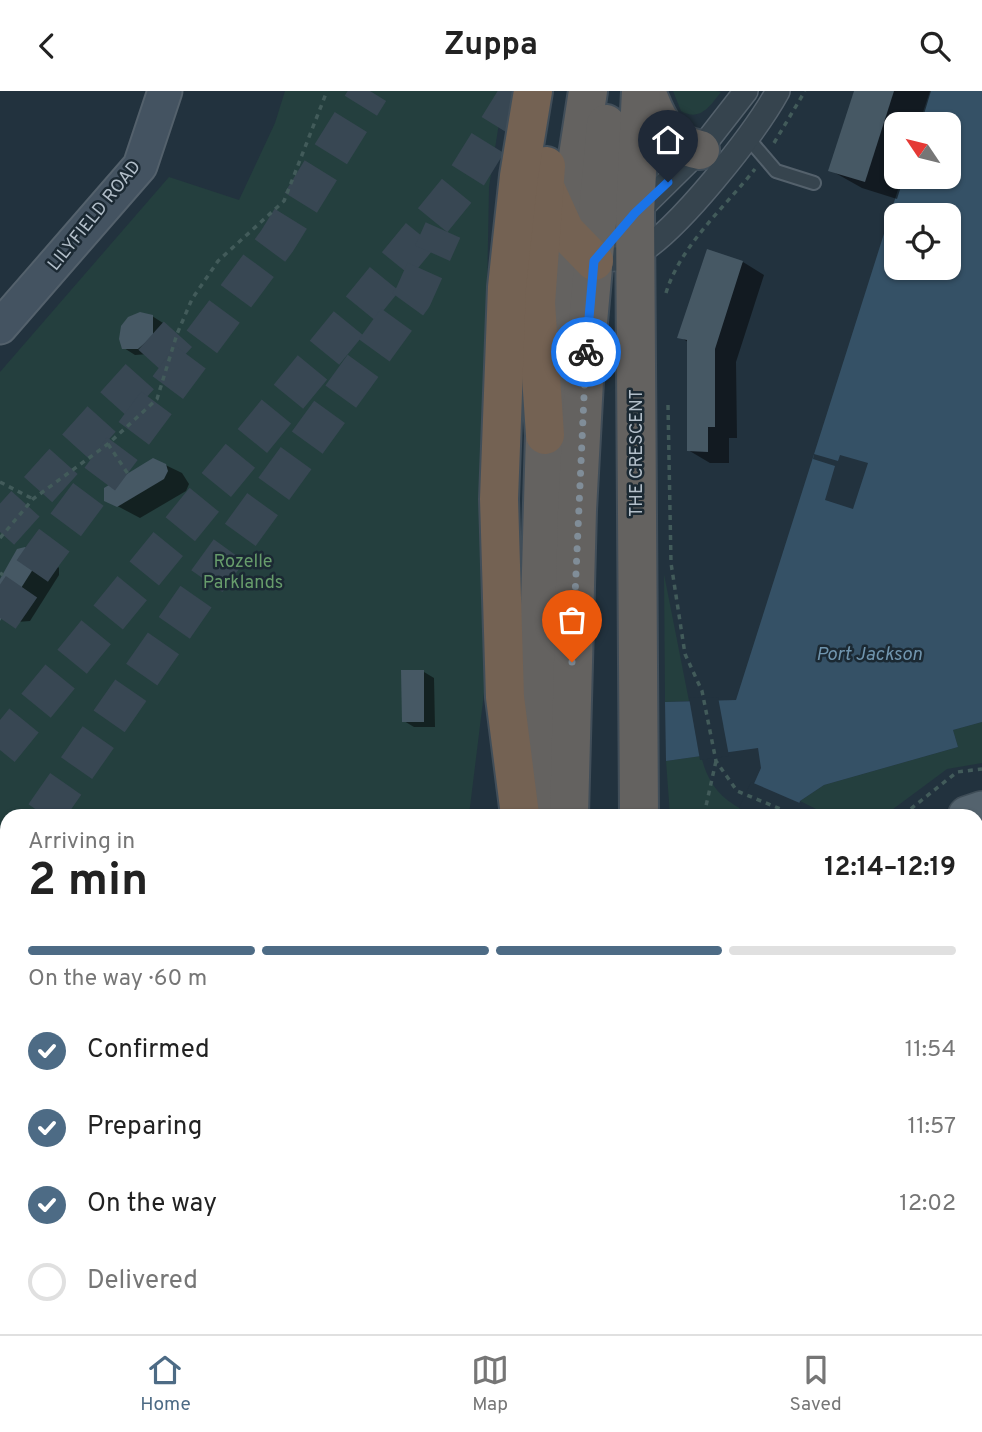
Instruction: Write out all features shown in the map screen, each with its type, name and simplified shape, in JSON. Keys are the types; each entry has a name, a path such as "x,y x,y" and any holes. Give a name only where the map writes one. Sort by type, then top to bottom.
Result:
{"highway":[{"path":"519,809 505,697 499,499 507,286 519,176 533,91"},
{"path":"545,435 536,303 544,183 556,91"},
{"path":"538,809 535,774 545,435 565,231 588,91"},
{"path":"569,803 577,510 609,91"},
{"path":"643,91 656,118 672,139 700,150"},
{"name":"THE CRESCENT","path":"639,809 635,213 643,91"},
{"path":"544,183 565,231 594,261"}],"main road":[{"name":"LILYFIELD ROAD","path":"0,327 140,166 165,91"}],"street":[{"path":"594,261 635,213 700,150 746,91"},
{"path":"594,261 636,255 679,218 747,137 778,91"}],"lane":[{"path":"747,137 776,171 814,183"}],"path":[{"path":"0,538 33,499 108,444 157,399 177,334 192,299 218,261 284,201 327,91"},
{"path":"666,306 666,292 671,277 688,252"},
{"path":"668,400 671,563 685,654 702,691 716,761 737,791 780,809"},
{"path":"108,444 128,474"},
{"path":"0,482 33,499"},
{"path":"705,809 716,761"},
{"path":"911,809 957,772 982,769"}],"green space":[{"name":"Rozelle Parklands","path":"285,91 504,91 489,187 485,405 487,669 470,809 0,809 0,372 169,177 239,200 275,123"},
{"path":"673,91 721,92 704,111 694,115 681,111"},
{"path":"664,574 689,701 665,702"},
{"path":"982,722 982,763 947,769 893,809 816,809 800,801 824,785 958,747 953,730"},
{"path":"701,756 711,782 727,800 741,809 670,809 666,761"}],"water":[{"name":"Port Jackson","path":"930,91 982,91 982,722 953,730 958,747 824,785 800,801 797,809 743,809 761,768 758,748 666,761 665,702 736,700 884,234 884,280 961,280 961,203 894,203 898,189 961,189 961,112 923,112"}],"pier":[{"path":"814,454 838,461 840,455 868,463 853,509 825,500 835,466 813,459"},
{"path":"718,697 729,756 700,760 689,698"},
{"path":"751,782 802,804 800,809 739,808"}],"building":[{"path":"854,91 894,91 887,112 884,112 884,122 865,182 828,171"},
{"path":"707,249 743,261 715,349 715,427 708,427 708,452 687,451 687,340 677,338"},
{"path":"140,312 153,315 153,336 138,349 122,349 119,339 121,326 128,317"},
{"path":"153,458 166,464 168,471 164,479 117,507 104,501 104,488"},
{"path":"25,547 37,554 37,563 0,621 0,579 17,549"},
{"path":"401,670 424,670 424,722 402,722"}],"tunnel":[{"path":"0,618 44,554 277,241 370,91"},
{"path":"0,750 463,183 520,91"},
{"path":"48,809 209,578 413,297 443,230"},
{"path":"0,532 188,323"}],"way so far":[{"path":"572,662 573,584 586,352"}],"route":[{"path":"586,352 594,261 635,213 668,182"}]}
